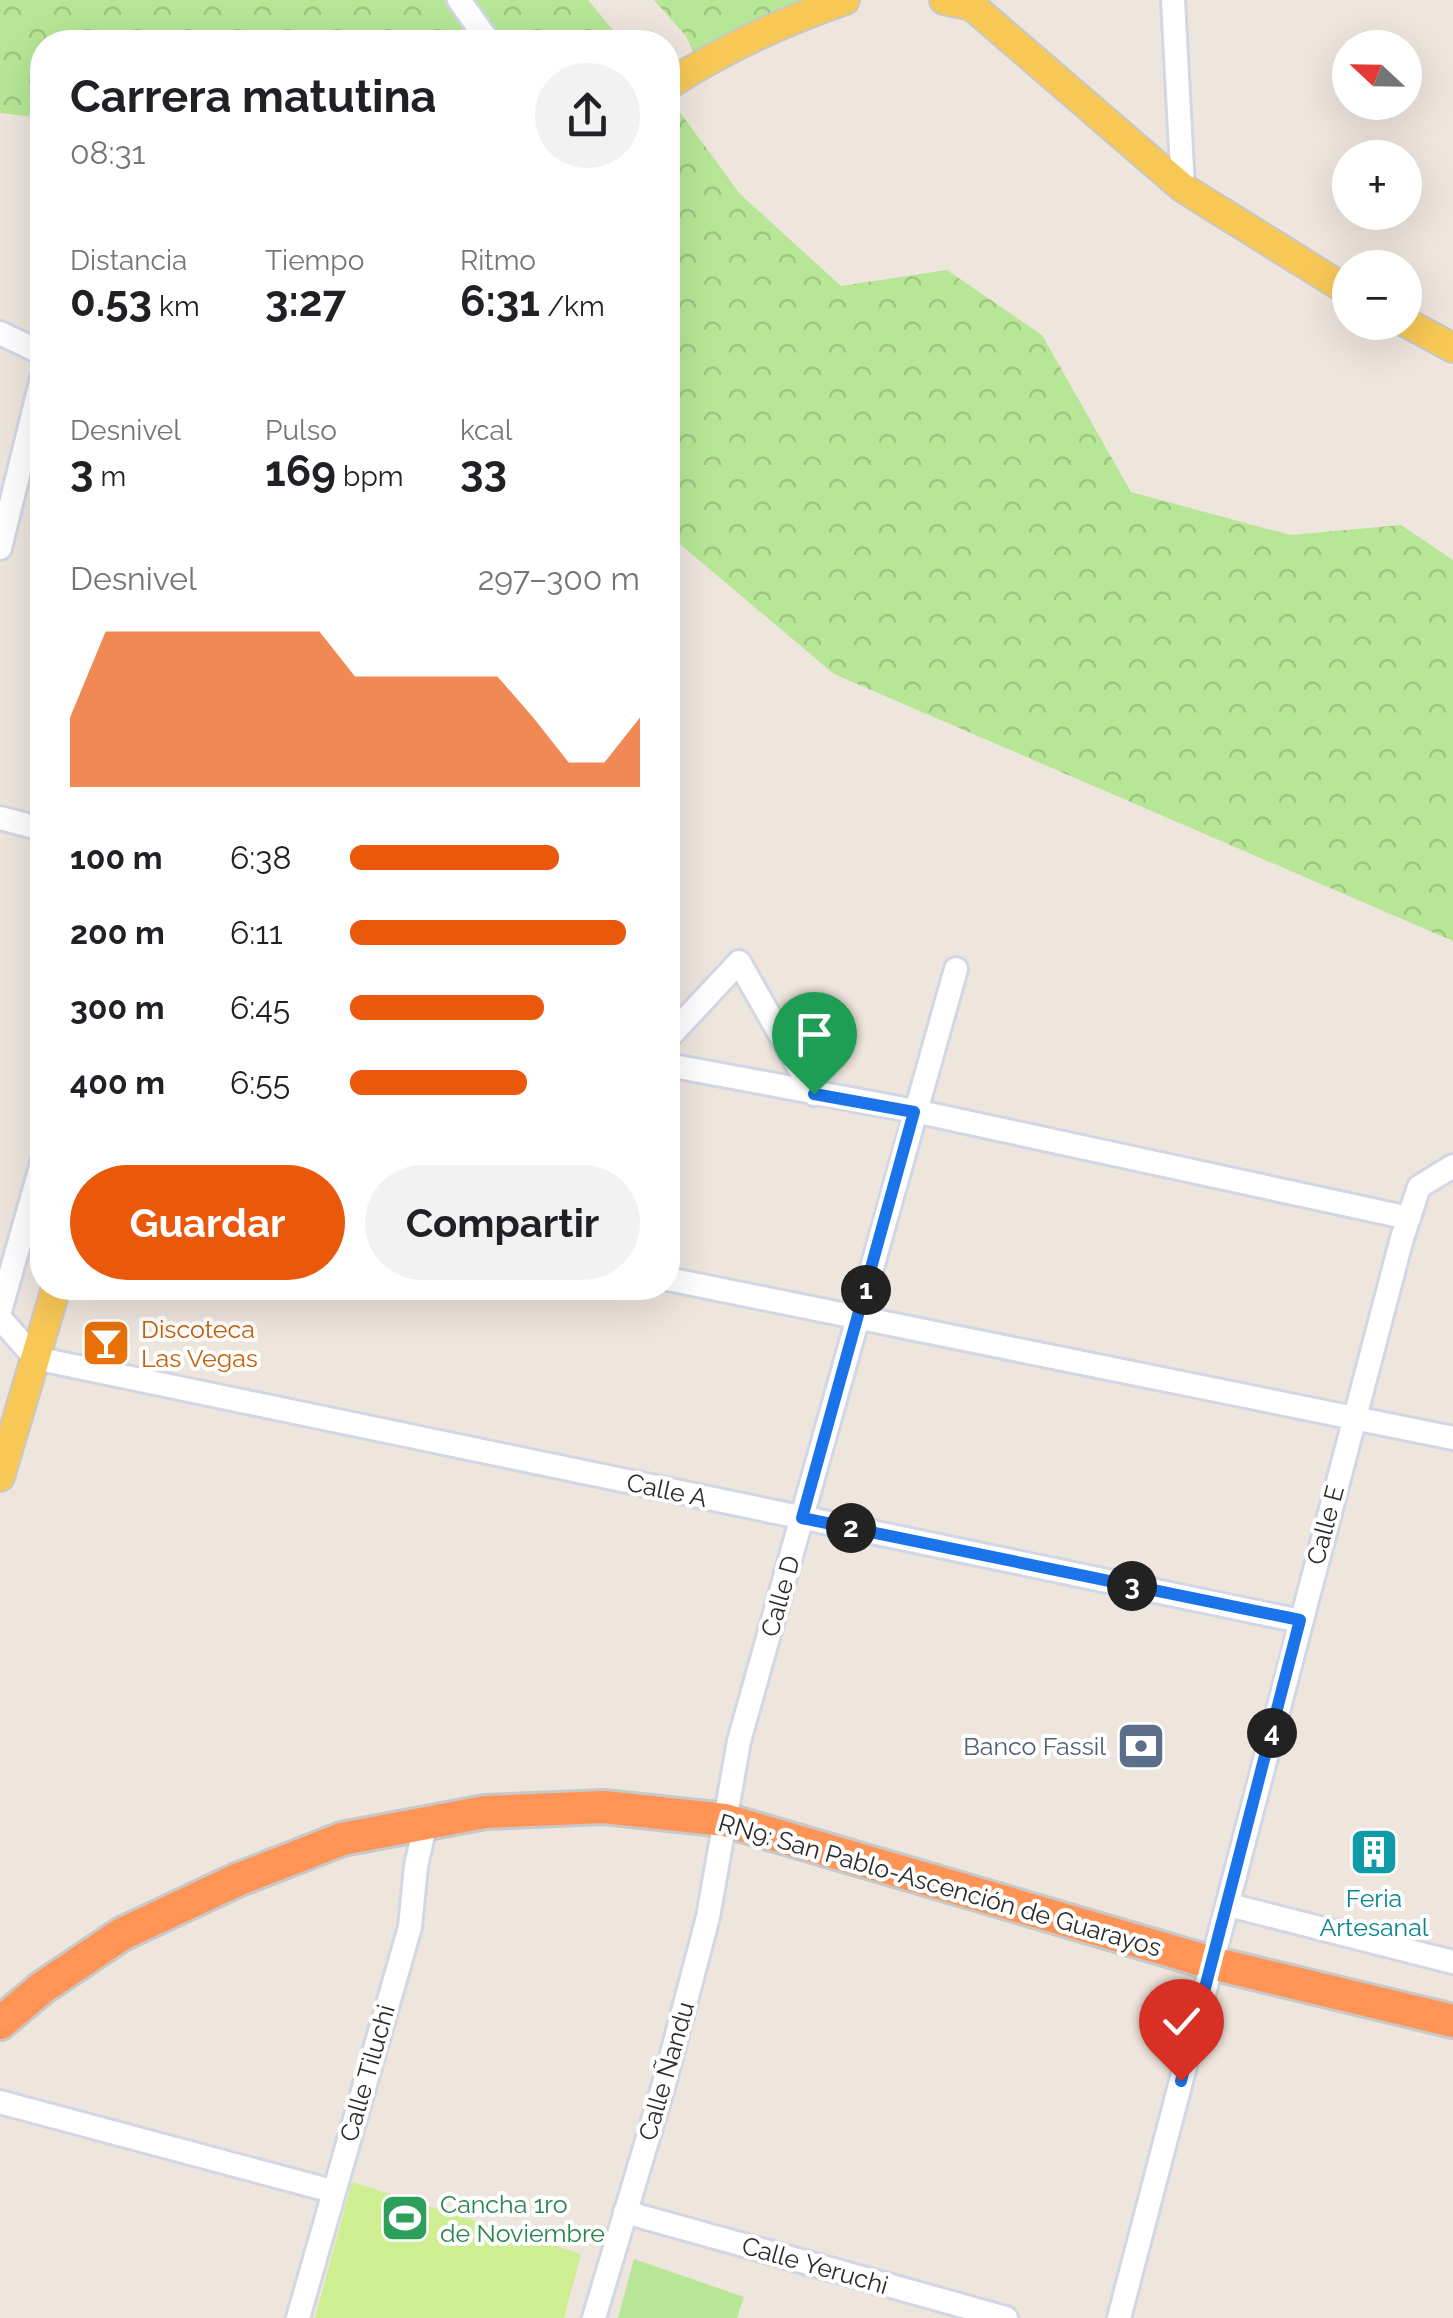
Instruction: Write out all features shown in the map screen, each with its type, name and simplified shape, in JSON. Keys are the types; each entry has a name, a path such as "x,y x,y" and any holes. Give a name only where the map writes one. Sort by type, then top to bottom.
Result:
{"highway":[{"name":"RN9: San Pablo-Ascención de Guarayos","path":"0,2024 43,1987 122,1934 342,1839 485,1812 604,1807 726,1820 1212,1963 1453,2021"}],"main road":[{"path":"680,79 715,57 846,0"},
{"path":"944,0 972,6 1183,188 1332,281"},
{"path":"1422,331 1453,348"},
{"path":"0,1477 52,1300"}],"street":[{"path":"460,0 481,30"},
{"path":"1174,0 1183,188"},
{"path":"0,333 30,347"},
{"path":"0,548 30,427"},
{"path":"0,818 30,825"},
{"path":"680,1025 739,962 814,1094"},
{"name":"Calle D","path":"726,1820 738,1741 956,969"},
{"path":"680,1068 914,1112 1409,1218"},
{"name":"Calle E","path":"1119,2318 1409,1218 1419,1187 1453,1166"},
{"path":"30,1204 0,1314 34,1358"},
{"path":"25,1222 30,1227"},
{"path":"680,1282 1453,1438"},
{"name":"Calle A","path":"34,1358 1300,1620"},
{"name":"Calle Ñandu","path":"594,2318 694,1975 726,1820"},
{"name":"Calle Tiluchi","path":"298,2318 410,1927 424,1826"},
{"path":"1229,1905 1453,1962"},
{"path":"0,2102 332,2191"},
{"name":"Calle Yeruchi","path":"625,2212 1006,2318"}],"green space":[{"path":"0,0 588,0 613,30 30,30 30,117 0,113"},
{"path":"654,0 845,0 699,65 686,36"},
{"path":"680,112 740,194 841,286 947,270 1042,335 1131,492 1290,535 1401,525 1453,560 1453,941 834,674 680,544"},
{"name":"Cancha 1ro de Noviembre","path":"352,2182 581,2254 564,2318 315,2318"},
{"path":"634,2259 744,2297 737,2318 618,2318"}],"place":[{"name":"Discoteca Las Vegas","path":"106,1343"},
{"name":"Banco Fassil","path":"1141,1746"},
{"name":"Feria Artesanal","path":"1374,1852"},
{"name":"Cancha 1ro de Noviembre","path":"405,2218"}],"route":[{"path":"814,1094 914,1112 802,1518 1300,1620 1181,2081"}]}
